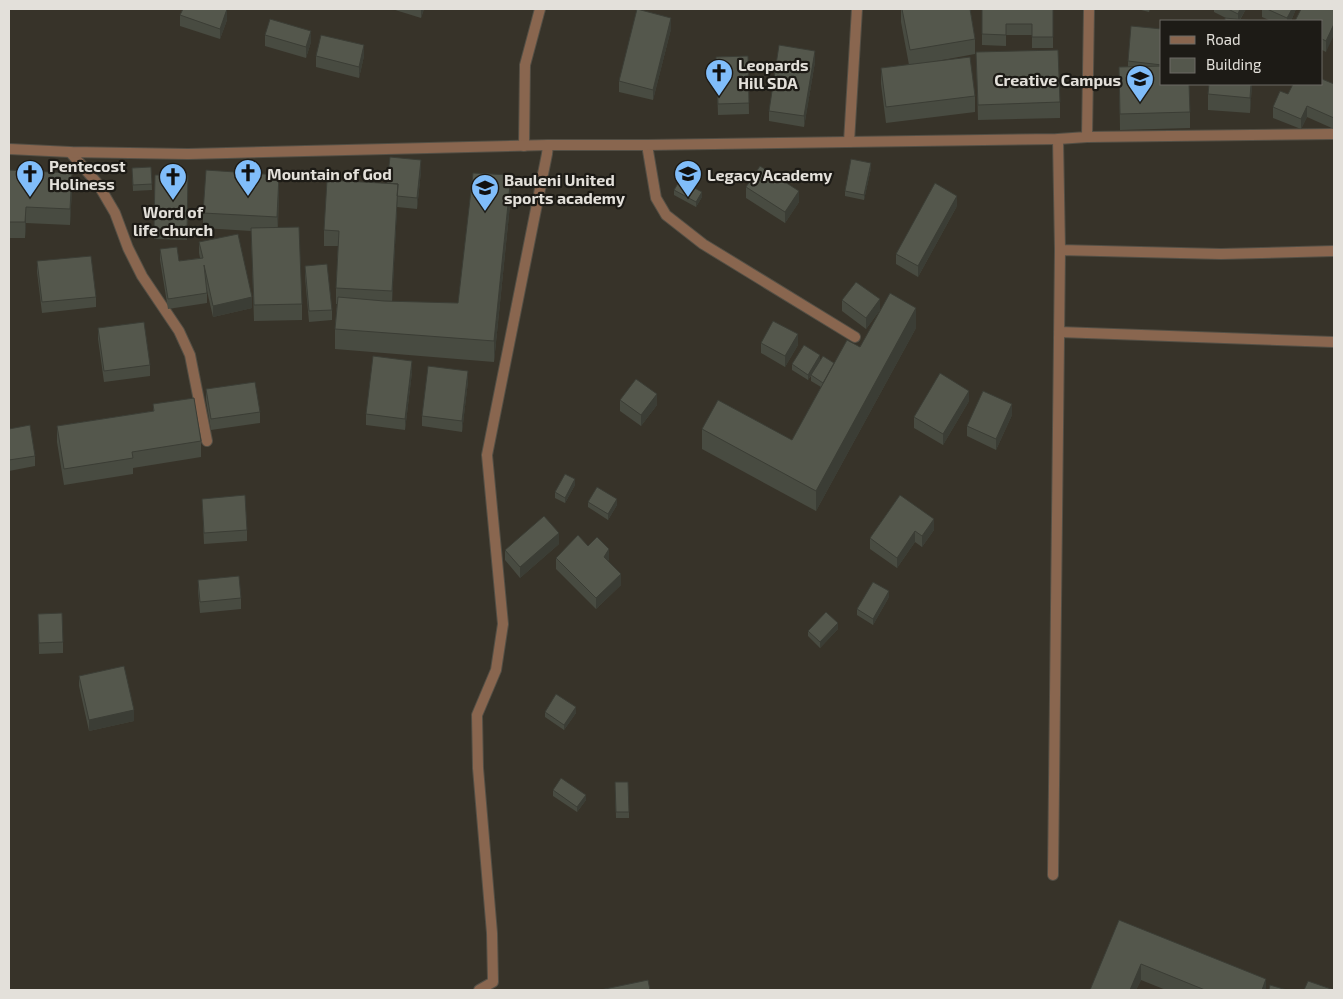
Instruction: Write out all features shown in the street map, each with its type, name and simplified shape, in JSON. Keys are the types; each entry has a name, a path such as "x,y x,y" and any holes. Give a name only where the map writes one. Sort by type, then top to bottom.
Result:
{"street":[{"path":"524,146 524,65 540,9"},
{"path":"849,142 856,9"},
{"path":"1087,137 1089,9"},
{"path":"9,149 188,154 548,145 1334,134"},
{"path":"1053,875 1060,250 1058,139"},
{"path":"479,990 493,982 492,933 478,768 477,715 496,670 503,624 487,455 548,145"},
{"path":"646,145 656,198 666,215 703,244 854,337"},
{"path":"70,152 98,184 115,213 128,248 142,276 179,331 190,355 206,441"},
{"path":"1060,250 1220,254 1334,251"},
{"path":"1059,332 1334,342"}],"building":[{"path":"183,9 227,9 220,29 180,15"},
{"path":"637,9 671,18 653,90 619,81"},
{"path":"902,9 970,9 975,39 910,50"},
{"path":"982,9 1053,9 1053,37 1032,37 1032,24 1006,24 1006,35 982,34"},
{"path":"1228,9 1240,9 1238,14"},
{"path":"1267,9 1292,9 1287,18"},
{"path":"1301,9 1334,9 1334,24 1326,41 1323,40 1323,20 1296,20"},
{"path":"1225,18 1246,20 1225,20"},
{"path":"270,19 311,31 306,47 265,35"},
{"path":"1131,26 1160,29 1160,65 1128,61"},
{"path":"321,35 364,45 359,67 316,56"},
{"path":"779,45 815,51 804,116 769,111"},
{"path":"1058,50 1060,102 978,105 976,52"},
{"path":"748,56 749,103 718,104 716,57"},
{"path":"970,57 975,96 886,107 881,68"},
{"path":"1160,66 1160,85 1189,85 1190,112 1120,114 1119,67"},
{"path":"1323,79 1334,84 1334,118 1307,106 1301,119 1273,107 1280,91 1288,94 1292,85 1323,85"},
{"path":"1209,85 1251,85 1250,98 1208,94"},
{"path":"390,157 421,160 417,198 397,196 398,184 387,183"},
{"path":"851,159 871,163 864,195 845,191"},
{"path":"760,166 799,191 785,212 746,187"},
{"path":"151,167 152,184 133,185 132,168"},
{"path":"9,170 72,173 70,209 26,207 25,222 9,222"},
{"path":"206,170 279,175 277,217 203,213"},
{"path":"473,173 511,175 494,341 335,329 338,297 384,301 458,303"},
{"path":"155,175 188,175 187,230 154,229"},
{"path":"327,180 398,184 392,291 336,288 339,231 324,230"},
{"path":"680,180 702,192 696,202 674,190"},
{"path":"935,183 957,196 918,266 896,254"},
{"path":"299,227 302,304 254,305 251,228"},
{"path":"238,234 252,297 213,306 204,265 207,293 168,299 160,249 177,247 179,261 203,258 199,242"},
{"path":"91,256 96,297 42,302 37,261"},
{"path":"327,264 332,310 309,311 305,266"},
{"path":"856,282 880,299 866,318 842,300"},
{"path":"890,293 916,308 816,491 702,429 718,400 792,440 847,340 860,347"},
{"path":"773,321 798,334 785,356 761,343"},
{"path":"144,322 150,365 104,371 98,328"},
{"path":"804,345 820,355 808,375 792,364"},
{"path":"373,356 412,361 405,419 366,414"},
{"path":"823,356 834,363 823,383 811,375"},
{"path":"428,366 468,371 462,421 422,416"},
{"path":"940,373 969,391 943,434 914,417"},
{"path":"636,379 657,394 641,415 620,400"},
{"path":"255,382 260,412 211,419 206,389"},
{"path":"983,391 1012,404 996,439 967,426"},
{"path":"194,398 201,441 132,452 133,458 64,469 57,426 154,411 153,404"},
{"path":"30,425 35,456 9,460 9,429"},
{"path":"565,474 575,479 565,498 555,492"},
{"path":"597,487 617,499 608,514 588,502"},
{"path":"245,495 247,530 204,533 202,499"},
{"path":"900,495 934,519 922,536 915,531 897,558 870,538"},
{"path":"544,516 559,533 520,567 505,550"},
{"path":"578,535 588,546 597,537 609,549 604,557 621,574 596,598 556,558"},
{"path":"239,576 241,598 200,602 198,580"},
{"path":"873,582 889,591 873,619 857,609"},
{"path":"826,612 838,623 820,642 808,631"},
{"path":"62,613 63,642 39,643 38,614"},
{"path":"124,666 134,710 89,720 79,676"},
{"path":"556,694 576,707 564,725 545,712"},
{"path":"561,778 586,795 577,807 553,790"},
{"path":"615,782 628,782 629,812 616,812"},
{"path":"1119,920 1266,979 1262,990 1205,990 1141,964 1130,990 1090,990"},
{"path":"648,980 650,990 600,990"},
{"path":"1308,981 1334,990 1304,990"},
{"path":"1270,985 1287,990 1269,990"}],"place":[{"name":"Leopards Hill SDA","path":"719,97"},
{"name":"Creative Campus","path":"1140,103"},
{"name":"Mountain of God","path":"248,197"},
{"name":"Pentecost Holiness","path":"30,198"},
{"name":"Legacy Academy","path":"688,198"},
{"name":"Word of life church","path":"173,201"},
{"name":"Bauleni United sports academy","path":"485,212"}]}
